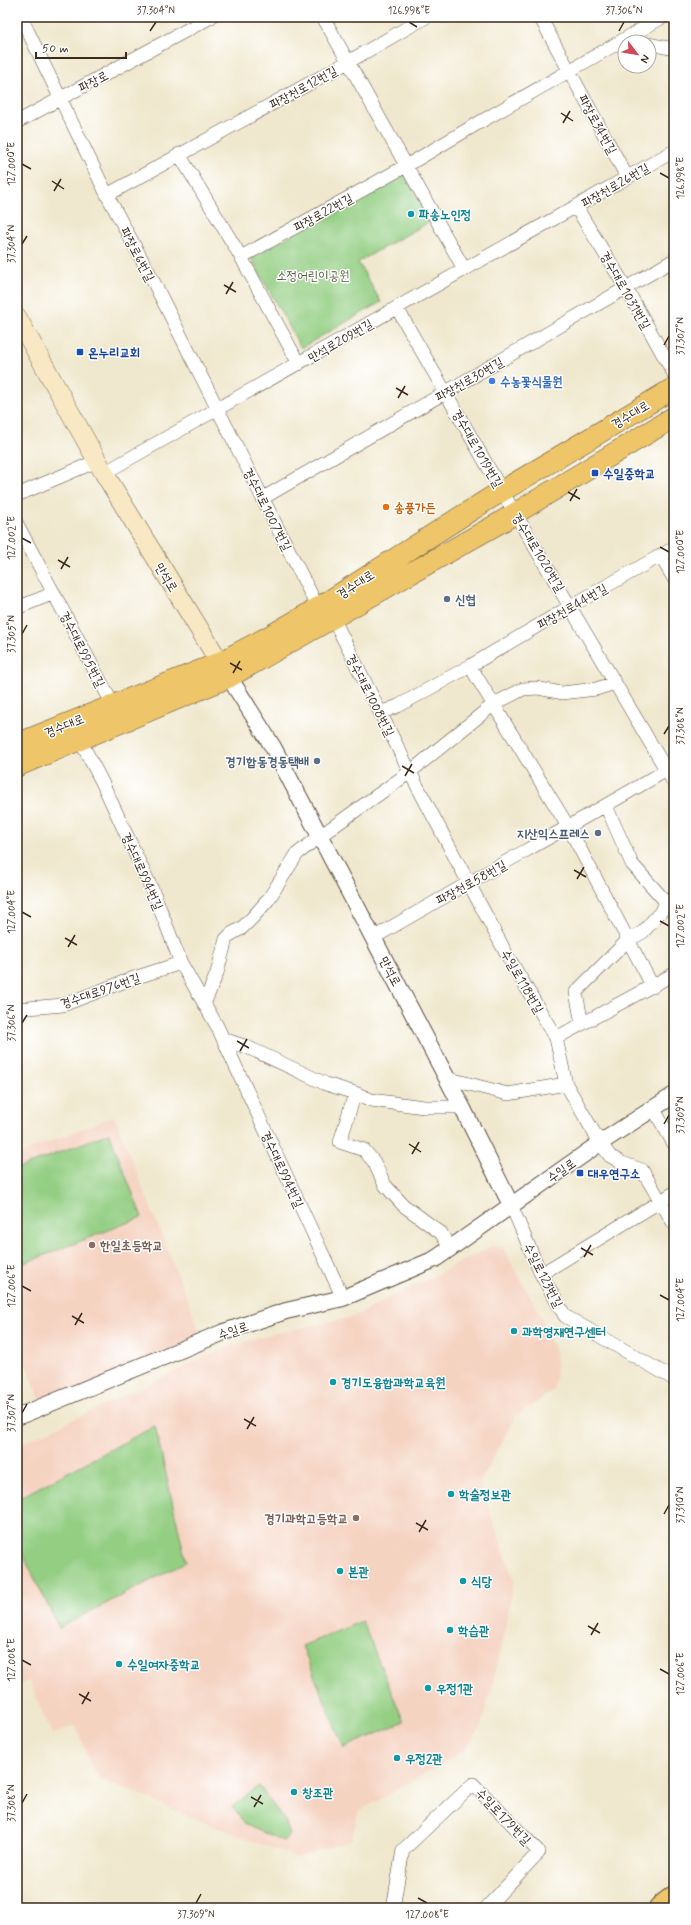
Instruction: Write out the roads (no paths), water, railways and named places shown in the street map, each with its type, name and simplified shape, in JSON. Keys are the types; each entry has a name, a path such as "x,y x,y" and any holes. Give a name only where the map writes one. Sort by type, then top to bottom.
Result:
{"highway":[{"path":"660,1908 674,1896"}],"main road":[{"name":"만석로","path":"17,317 101,467 224,670"},
{"name":"경수대로","path":"509,503 674,388"},
{"name":"경수대로","path":"224,670 509,503 674,417"},
{"name":"경수대로","path":"17,766 80,740 158,697 286,646 284,640 319,613"},
{"name":"경수대로","path":"17,744 113,706 158,697"}],"street":[{"name":"파장로6번길","path":"21,17 107,195 147,269 217,410"},
{"name":"파장로","path":"17,122 211,17"},
{"path":"323,17 464,269"},
{"name":"파장천로12번길","path":"107,195 348,62 426,17"},
{"path":"633,34 663,17"},
{"name":"파장로34번길","path":"545,19 569,71 627,178"},
{"path":"569,71 617,43"},
{"path":"657,46 674,49"},
{"name":"파장로22번길","path":"241,257 406,166 569,71"},
{"name":"파장천로26번길","path":"576,207 674,151"},
{"path":"179,154 241,257 299,364"},
{"name":"만석로209번길","path":"17,495 101,467 217,410 576,207"},
{"name":"경수대로1031번길","path":"576,207 626,288 674,374"},
{"name":"파장천로30번길","path":"263,498 674,260"},
{"name":"경수대로1019번길","path":"397,308 509,503"},
{"name":"경수대로1007번길","path":"217,410 263,498 319,613"},
{"name":"경수대로1020번길","path":"509,503 615,683 670,768 674,783"},
{"name":"경수대로995번길","path":"17,524 113,706"},
{"name":"파장천로44번길","path":"380,713 398,706 470,666 571,606 674,548"},
{"path":"660,555 674,578"},
{"path":"17,608 54,593"},
{"name":"경수대로1008번길","path":"319,613 380,713 469,882"},
{"path":"470,666 569,828 627,941 653,986"},
{"name":"만석로","path":"224,670 273,747 462,1107 511,1205"},
{"path":"205,1002 217,973 226,939 231,934 242,928 253,917 268,900 297,854 320,836 410,772 494,704 523,689 537,688 562,692 596,689 615,683"},
{"name":"경수대로994번길","path":"80,740 102,782 155,896 181,963 205,1002 223,1039 342,1298"},
{"name":"파장천로58번길","path":"373,938 469,882 569,828 670,768"},
{"path":"582,1024 576,992 627,941 643,932 670,900 632,864 606,806"},
{"name":"수일로118번길","path":"469,882 507,955 556,1038 566,1084 600,1143 610,1156 622,1163 642,1170 674,1224"},
{"name":"경수대로976번길","path":"17,1009 63,1005 131,979 181,963"},
{"path":"556,1038 674,974"},
{"path":"223,1039 247,1046 300,1070 326,1084 372,1100 424,1107 462,1107"},
{"path":"446,1078 508,1094 566,1084"},
{"path":"355,1093 340,1142 364,1150 374,1162 385,1185 403,1204 441,1233 450,1248"},
{"name":"수일로","path":"17,1417 224,1332 286,1311 342,1298 435,1259 600,1143 674,1095"},
{"path":"653,1108 674,1144"},
{"path":"542,1274 674,1193"},
{"name":"수일로123번길","path":"511,1205 542,1274 565,1316 674,1379"},
{"name":"수일로179번길","path":"393,1908 403,1850 473,1784 539,1852 486,1908"}],"place":[{"name":"파송노인정","path":"411,214"},
{"name":"온누리교회","path":"80,352"},
{"name":"수농꽃식물원","path":"492,381"},
{"name":"수일중학교","path":"595,473"},
{"name":"송풍가든","path":"386,507"},
{"name":"신협","path":"447,599"},
{"name":"경기합동경동택배","path":"317,761"},
{"name":"지산익스프레스","path":"598,833"},
{"name":"대우연구소","path":"580,1173"},
{"name":"한일초등학교","path":"92,1245"},
{"name":"과학영재연구센터","path":"514,1331"},
{"name":"경기도융합과학교육원","path":"333,1382"},
{"name":"학술정보관","path":"451,1494"},
{"name":"경기과학고등학교","path":"356,1518"},
{"name":"본관","path":"340,1571"},
{"name":"식당","path":"463,1581"},
{"name":"학습관","path":"450,1630"},
{"name":"수일여자중학교","path":"119,1664"},
{"name":"우정1관","path":"428,1688"},
{"name":"우정2관","path":"397,1758"},
{"name":"창조관","path":"294,1792"}],"park label":[{"name":"소정어린이공원","path":"313,275"}]}
